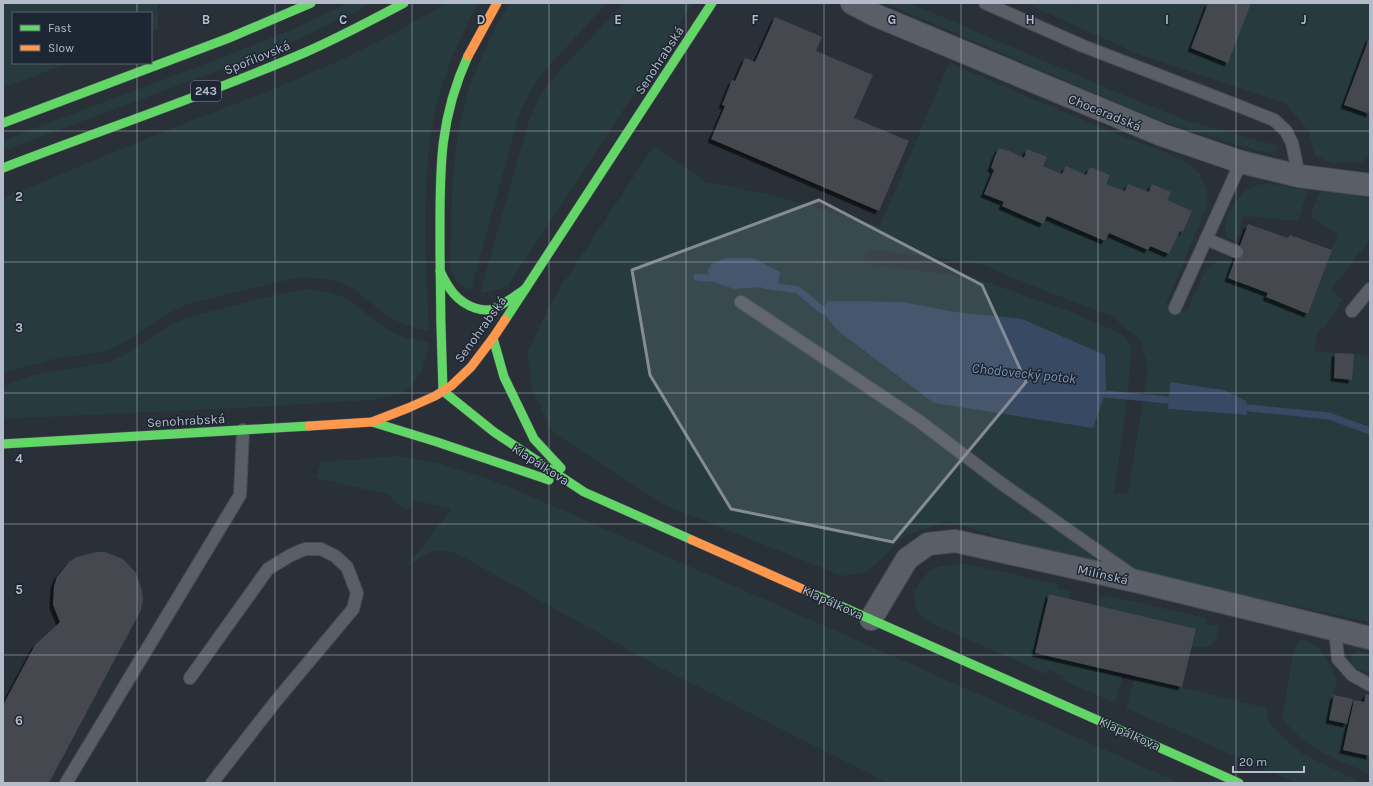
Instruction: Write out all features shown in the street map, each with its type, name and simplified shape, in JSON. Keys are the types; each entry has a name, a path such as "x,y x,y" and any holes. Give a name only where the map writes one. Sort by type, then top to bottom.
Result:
{"main road":[{"path":"3,123 228,38 311,3"},
{"name":"Spořilovská","path":"3,168 275,64 342,35 404,3"},
{"path":"443,391 439,183 442,141 445,123 465,64 476,39 496,3"},
{"name":"Senohrabská","path":"3,444 372,422 407,409 443,391 472,366 493,338 712,3"},
{"path":"440,270 449,289 456,297 472,307 481,310 494,308 525,290"},
{"path":"493,338 504,377 534,439 584,492"},
{"name":"Klapálkova","path":"443,391 467,412 518,450 584,492 1240,783"},
{"path":"372,422 437,442 584,492"}],"street":[{"name":"Choceradská","path":"852,3 875,15 1148,129 1241,162 1299,176 1370,185"},
{"name":"Milínská","path":"871,619 907,559 928,544 955,541 1144,583 1370,638"}],"lane":[{"path":"985,3 1083,46 1274,120 1286,131 1292,143 1299,176"},
{"path":"1175,308 1241,162"},
{"path":"1206,239 1237,252"},
{"path":"1352,311 1370,289"},
{"path":"741,302 919,421 998,481 1144,583"},
{"path":"66,783 240,494 243,430"},
{"path":"190,678 268,569 291,555 305,549 321,549 335,556 347,567 357,593 353,609 276,701 212,783"},
{"path":"1335,630 1338,659 1352,675 1370,685"}],"highlighted area":[{"path":"819,200 982,285 1026,382 893,542 731,509 650,375 632,270"}],"green space":[{"path":"3,3 158,3 158,29 152,32 152,12 12,12 12,64 66,64 3,88"},
{"path":"348,3 373,3 306,36 3,151 3,140 221,58 301,26"},
{"path":"446,3 478,3 457,45 435,109 427,169 426,196 429,331 417,329 395,320 351,287 336,281 307,277 287,280 191,303 173,311 113,348 97,353 58,358 3,373 3,198 147,138 314,72 391,35"},
{"path":"509,3 607,3 540,76 524,104 518,119 471,290 458,282 450,265 455,153 465,103 473,77 490,39"},
{"path":"624,3 693,3 508,286 490,292 480,293 529,120 544,89"},
{"path":"885,3 910,3 1123,95 1186,120 1277,146 1275,152 1268,153 1230,143 1158,120"},
{"path":"1025,3 1069,3 1076,5 1077,3 1208,3 1191,48 1225,61 1251,3 1370,3 1370,35 1344,105 1370,114 1370,156 1362,162 1332,163 1315,156 1308,130 1286,104 1138,54"},
{"path":"949,63 1102,128 1182,159 1200,174 1207,192 1208,201 1206,209 1166,304 1186,313 1205,271 1219,260 1233,262 1228,278 1268,293 1266,297 1308,314 1338,234 1310,217 1320,191 1352,194 1370,200 1370,240 1331,289 1342,300 1324,328 1318,331 1314,351 1335,353 1334,378 1352,380 1354,354 1370,356 1370,622 1148,578 1112,565 1016,542 947,521 905,536 867,572 842,576 665,505 552,432 532,388 527,352 554,297 654,146 706,182 771,195 880,226","holes":["999,148 1024,158 1028,149 1047,157 1043,166 1062,174 1086,175 1090,167 1109,175 1106,184 1125,191 1128,184 1149,192 1153,184 1171,192 1167,200 1192,212 1183,232 1180,231 1169,254 1150,246 1148,250 1109,233 1105,241 1047,216 1043,223 1003,206 1004,202 984,194 994,170 991,168","869,249 981,264 1113,317 1140,340 1148,368 1128,494 1114,493 1125,416 1132,347 1122,334 1066,310 975,278 862,263","710,281 778,286 734,289","903,302 955,312 1093,428 934,403","1170,382 1224,390 1247,415 1168,409"]},
{"path":"1269,183 1308,191 1298,221 1244,216 1235,243 1229,238 1225,231 1225,225 1230,211 1238,198 1248,189 1260,184"},
{"path":"306,289 329,292 344,297 389,330 404,337 429,343 422,371 411,387 402,393 373,400 3,419 3,386 30,376 110,362 185,318 263,298"},
{"path":"398,456 438,463 486,478 526,494 1180,783 888,783 659,667 456,553 441,550 430,552 407,567 451,509 412,500 414,502 406,510 390,497 391,495 316,478 321,462"},
{"path":"967,564 1057,584 1057,588 1071,592 1069,599 1049,594 1035,653 1124,673 1115,703 1063,680 1064,677 1049,670 1047,674 928,622 919,612 914,602 915,591 924,577 937,567"},
{"path":"1109,596 1206,618 1206,624 1219,626 1216,637 1208,646 1191,646 1195,629 1095,605 1100,599"},
{"path":"1300,640 1308,641 1318,647 1327,660 1337,680 1329,720 1349,725 1343,750 1370,756 1370,774 1333,758 1310,745 1290,727 1282,717 1294,649"},
{"path":"1357,651 1370,654 1370,673 1355,668 1351,662 1351,655"},
{"path":"1135,676 1267,708 1268,721 1280,735 1303,754 1363,783 1296,783 1126,708"}],"water":[{"path":"726,258 753,258 780,272 778,286 734,289 710,281 708,271 711,264"},
{"path":"828,301 903,302 955,312 1022,319 1105,355 1106,391 1093,428 934,403 837,330 822,310"},
{"path":"1170,382 1224,390 1246,401 1247,415 1168,409"}],"building":[{"path":"1208,3 1251,3 1228,63 1191,48"},
{"path":"775,17 822,37 816,51 873,75 854,118 909,141 879,211 711,139 725,106 722,105 732,80 735,81 745,58 755,62"},
{"path":"1370,36 1370,114 1344,105"},
{"path":"999,148 1024,158 1027,149 1045,156 1047,157 1043,166 1062,174 1066,166 1086,175 1090,167 1110,175 1106,184 1125,191 1128,184 1149,192 1152,184 1171,192 1167,200 1192,211 1183,232 1180,231 1169,254 1150,246 1148,250 1109,233 1105,241 1047,216 1043,224 1002,206 1004,202 984,194 994,170 991,168"},
{"path":"1248,224 1288,238 1290,235 1332,250 1308,314 1266,297 1268,293 1228,278"},
{"path":"1335,353 1354,354 1352,380 1334,378"},
{"path":"96,552 105,552 123,559 136,573 142,591 143,601 141,610 49,783 5,783 3,782 3,705 35,645 60,622 53,605 54,586 57,577 69,562 77,557"},
{"path":"1049,594 1196,629 1182,687 1035,653"},
{"path":"1366,694 1370,695 1370,756 1343,750 1354,700 1364,702"},
{"path":"1334,695 1353,699 1347,724 1329,720"}],"waterway":[{"name":"Chodovecký potok","path":"697,277 718,279"},
{"name":"Chodovecký potok","path":"764,285 798,290 822,310 831,314"},
{"name":"Chodovecký potok","path":"1095,393 1178,401"},
{"name":"Chodovecký potok","path":"1239,407 1329,416 1370,431"}],"traffic: fast":[{"path":"3,123 229,38 311,3"},
{"path":"3,168 269,68 331,40 404,3"},
{"path":"505,320 712,3"},
{"path":"443,391 440,278 441,170 446,125 451,103 458,80 468,56"},
{"path":"440,271 454,294 463,302 475,308 486,310 493,309 525,289"},
{"path":"493,338 504,377 534,439 561,468"},
{"path":"443,391 494,432 584,492 692,540"},
{"path":"372,422 437,442 549,480"},
{"path":"3,444 309,426"},
{"path":"807,591 1239,783"}],"traffic: slow":[{"path":"468,56 497,3"},
{"path":"309,426 372,422 435,396 451,386 471,367 505,320"},
{"path":"692,540 807,591"}]}
